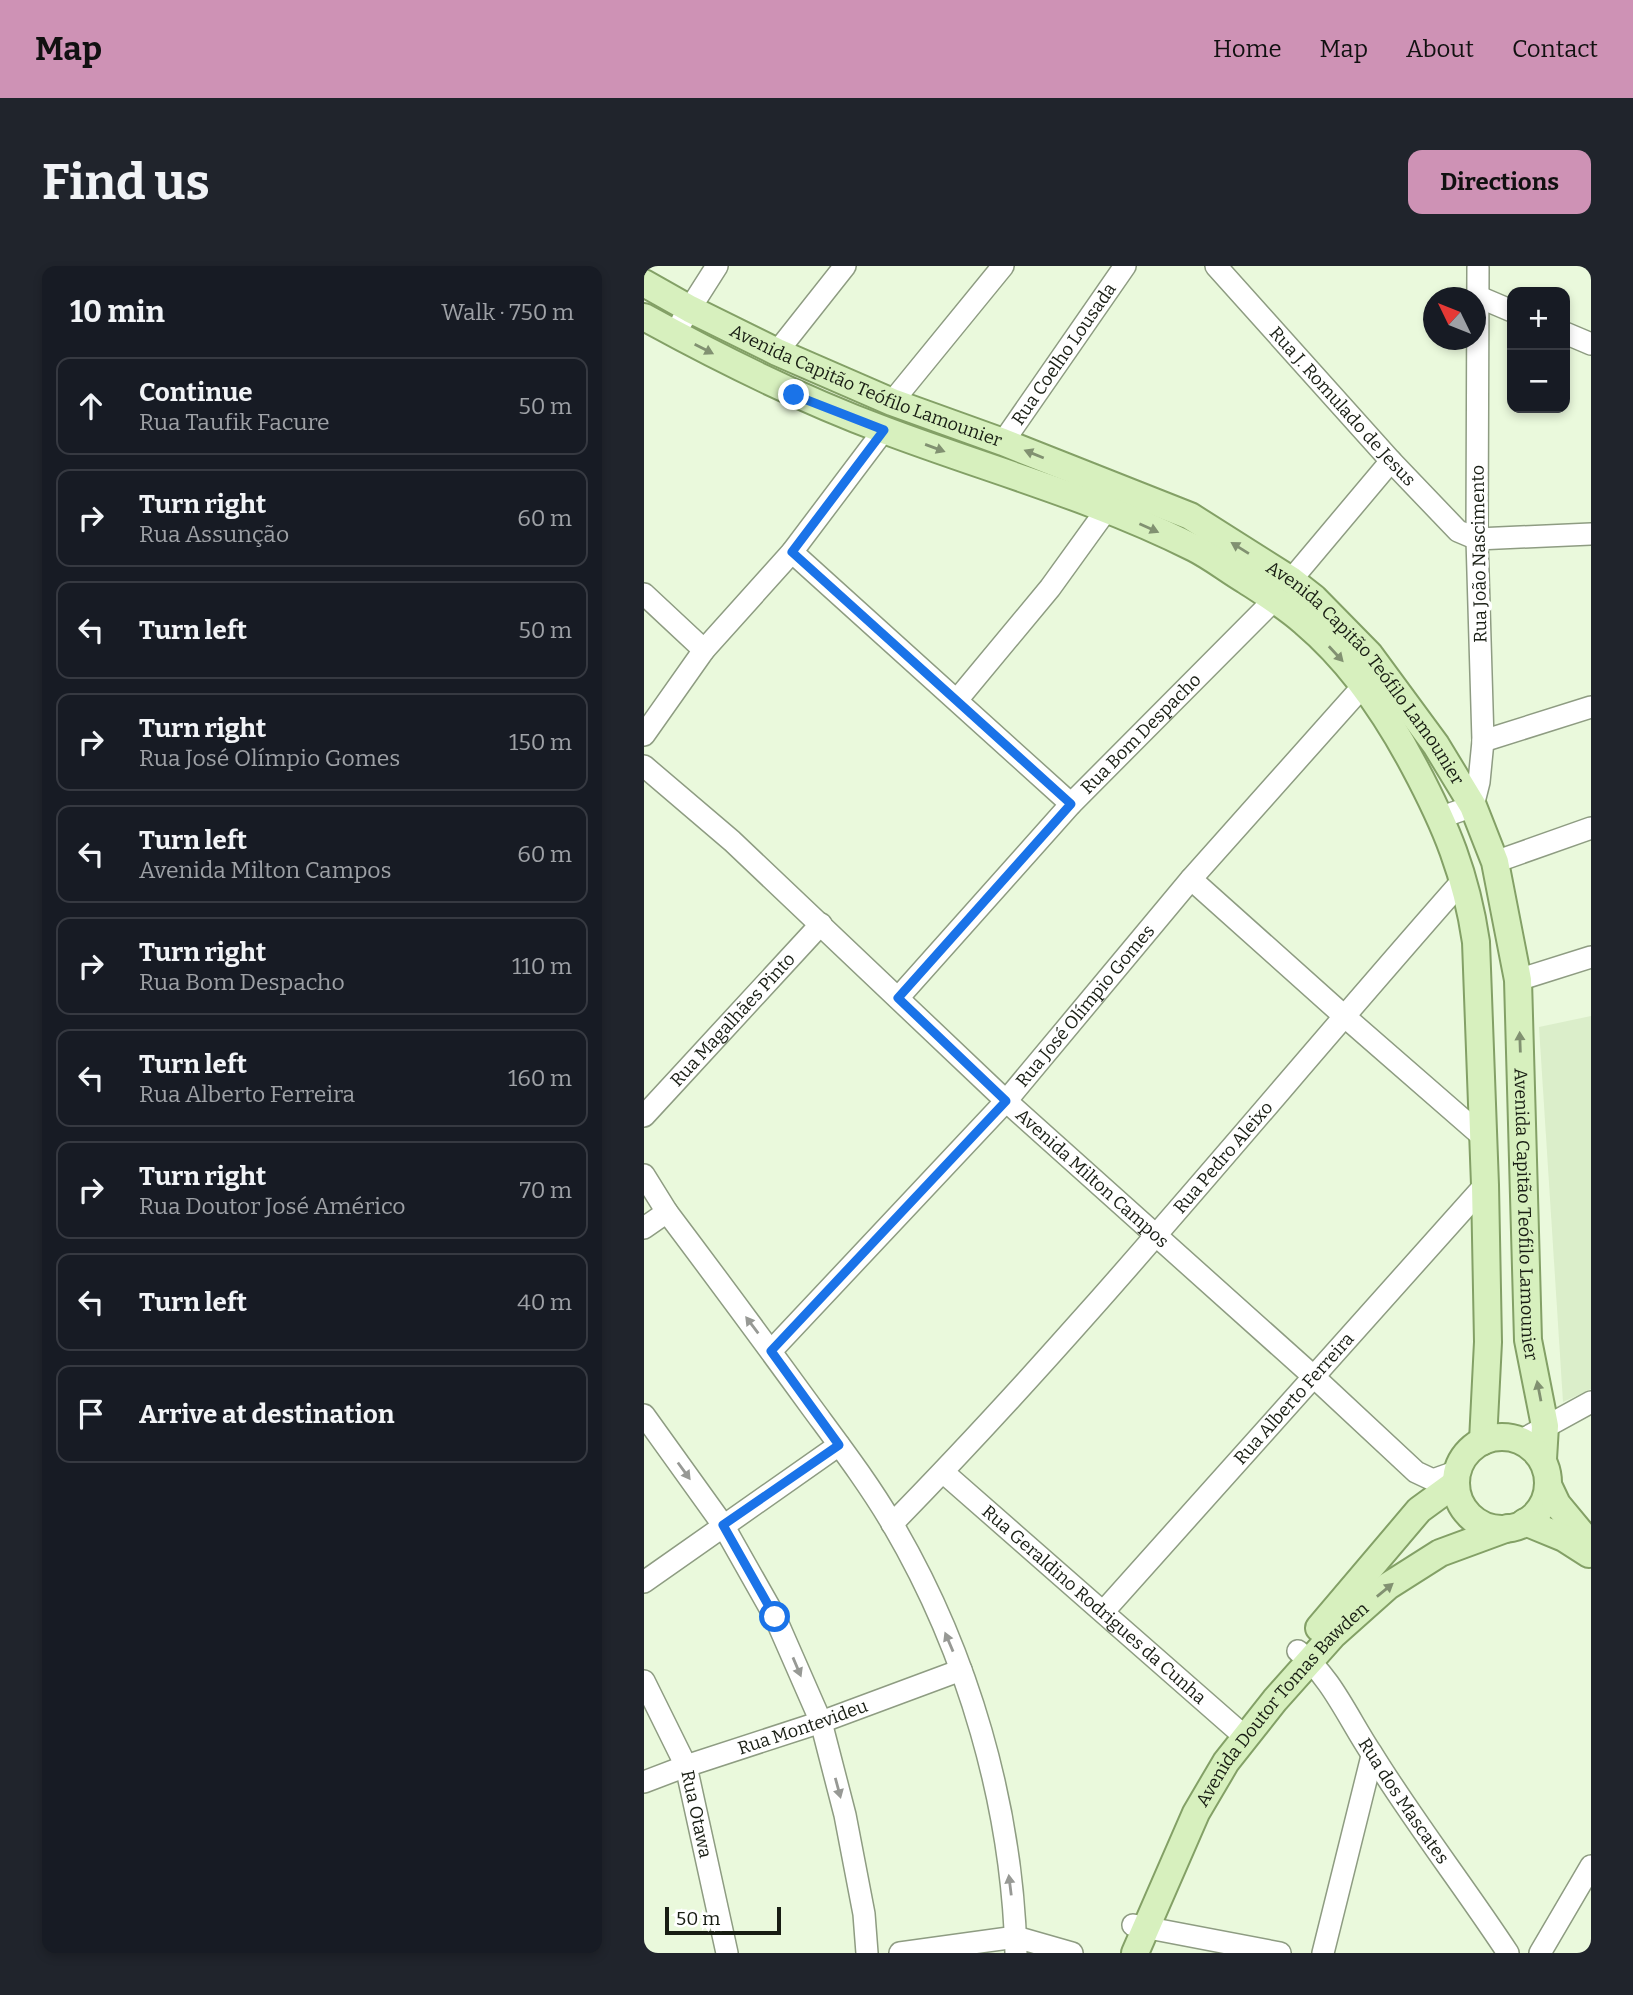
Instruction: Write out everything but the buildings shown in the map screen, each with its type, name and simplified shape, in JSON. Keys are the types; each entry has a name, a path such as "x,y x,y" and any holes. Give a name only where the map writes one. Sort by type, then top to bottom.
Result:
{"main road":[{"name":"Avenida Capitão Teófilo Lamounier","path":"644,283 777,352 892,402 1003,442 1190,516 1283,590 1304,622 1336,653 1363,686 1400,739 1442,817 1454,848 1471,910 1476,942 1485,1185 1488,1342 1483,1441"},
{"name":"Avenida Capitão Teófilo Lamounier","path":"644,317 794,395 1107,509 1283,590 1314,598 1369,654 1436,745 1473,806 1495,862 1518,980 1528,1340 1545,1426 1543,1459"},
{"path":"794,395 805,363"},
{"path":"1507,1437 1531,1447 1543,1459 1548,1485 1557,1504 1590,1544 1517,1525 1493,1528 1478,1522 1463,1505 1457,1477 1467,1453 1483,1441 1507,1437"},
{"name":"Avenida Doutor Tomas Bawden","path":"1122,1953 1139,1927 1240,1732 1304,1656 1419,1510 1457,1477"},
{"path":"1517,1525 1537,1513 1545,1500 1548,1485"},
{"name":"Avenida Doutor Tomas Bawden","path":"1304,1656 1388,1586 1420,1564 1440,1553 1517,1525"},
{"name":"Avenida Doutor Tomas Bawden","path":"1135,1953 1139,1927"}],"street":[{"path":"674,334 717,266"},
{"path":"777,352 845,266"},
{"path":"892,402 1003,266"},
{"name":"Rua Coelho Lousada","path":"1003,442 1125,266"},
{"name":"Rua J. Romulado de Jesus","path":"1216,266 1391,461 1458,531 1477,539"},
{"name":"Rua João Nascimento","path":"1477,267 1478,287"},
{"path":"1486,301 1507,309"},
{"path":"1570,335 1591,344"},
{"name":"Rua João Nascimento","path":"1473,806 1479,782 1483,741 1477,539 1479,350"},
{"path":"644,735 704,650 792,552 884,430"},
{"name":"Rua Bom Despacho","path":"898,998 1071,804 1283,590 1391,461"},
{"path":"957,700 1050,588 1107,509"},
{"path":"1477,539 1591,534"},
{"path":"792,552 1071,804"},
{"path":"644,594 704,650"},
{"name":"Rua José Olímpio Gomes","path":"771,1351 1006,1101 1191,879 1363,686"},
{"path":"1483,741 1591,707"},
{"name":"Avenida Milton Campos","path":"644,766 732,841 1006,1101 1158,1235 1416,1472 1433,1480 1457,1477"},
{"path":"1442,817 1473,806"},
{"path":"1495,862 1591,828"},
{"path":"1191,879 1483,1137"},
{"name":"Rua Pedro Aleixo","path":"892,1524 943,1472 1158,1235 1343,1016 1463,880"},
{"name":"Rua Magalhães Pinto","path":"644,1116 821,924"},
{"path":"1518,980 1591,957"},
{"path":"644,1175 667,1212 839,1445 892,1524 926,1588 973,1705 1002,1822 1016,1945"},
{"name":"Rua Alberto Ferreira","path":"1104,1611 1485,1185"},
{"path":"644,1228 667,1212"},
{"path":"1520,1441 1591,1402"},
{"path":"644,1415 723,1525 775,1617 821,1723 845,1815 864,1914 867,1953"},
{"path":"644,1582 839,1445"},
{"name":"Rua Geraldino Rodrigues da Cunha","path":"943,1472 1240,1732"},
{"name":"Rua dos Mascates","path":"1304,1656 1508,1953"},
{"name":"Rua Montevideu","path":"644,1782 821,1723 961,1670"},
{"name":"Rua Otawa","path":"644,1681 686,1766 727,1953"},
{"path":"1323,1953 1372,1756"},
{"path":"1539,1953 1591,1866"},
{"path":"1139,1927 1280,1953"},
{"path":"900,1953 1016,1945 1072,1953"}],"shaded area":[{"path":"1591,1016 1591,1389 1563,1402 1539,1027"}],"route":[{"path":"775,1617 723,1525 839,1445 771,1351 1006,1101 898,998 1071,804 792,552 884,430 794,395"}]}
